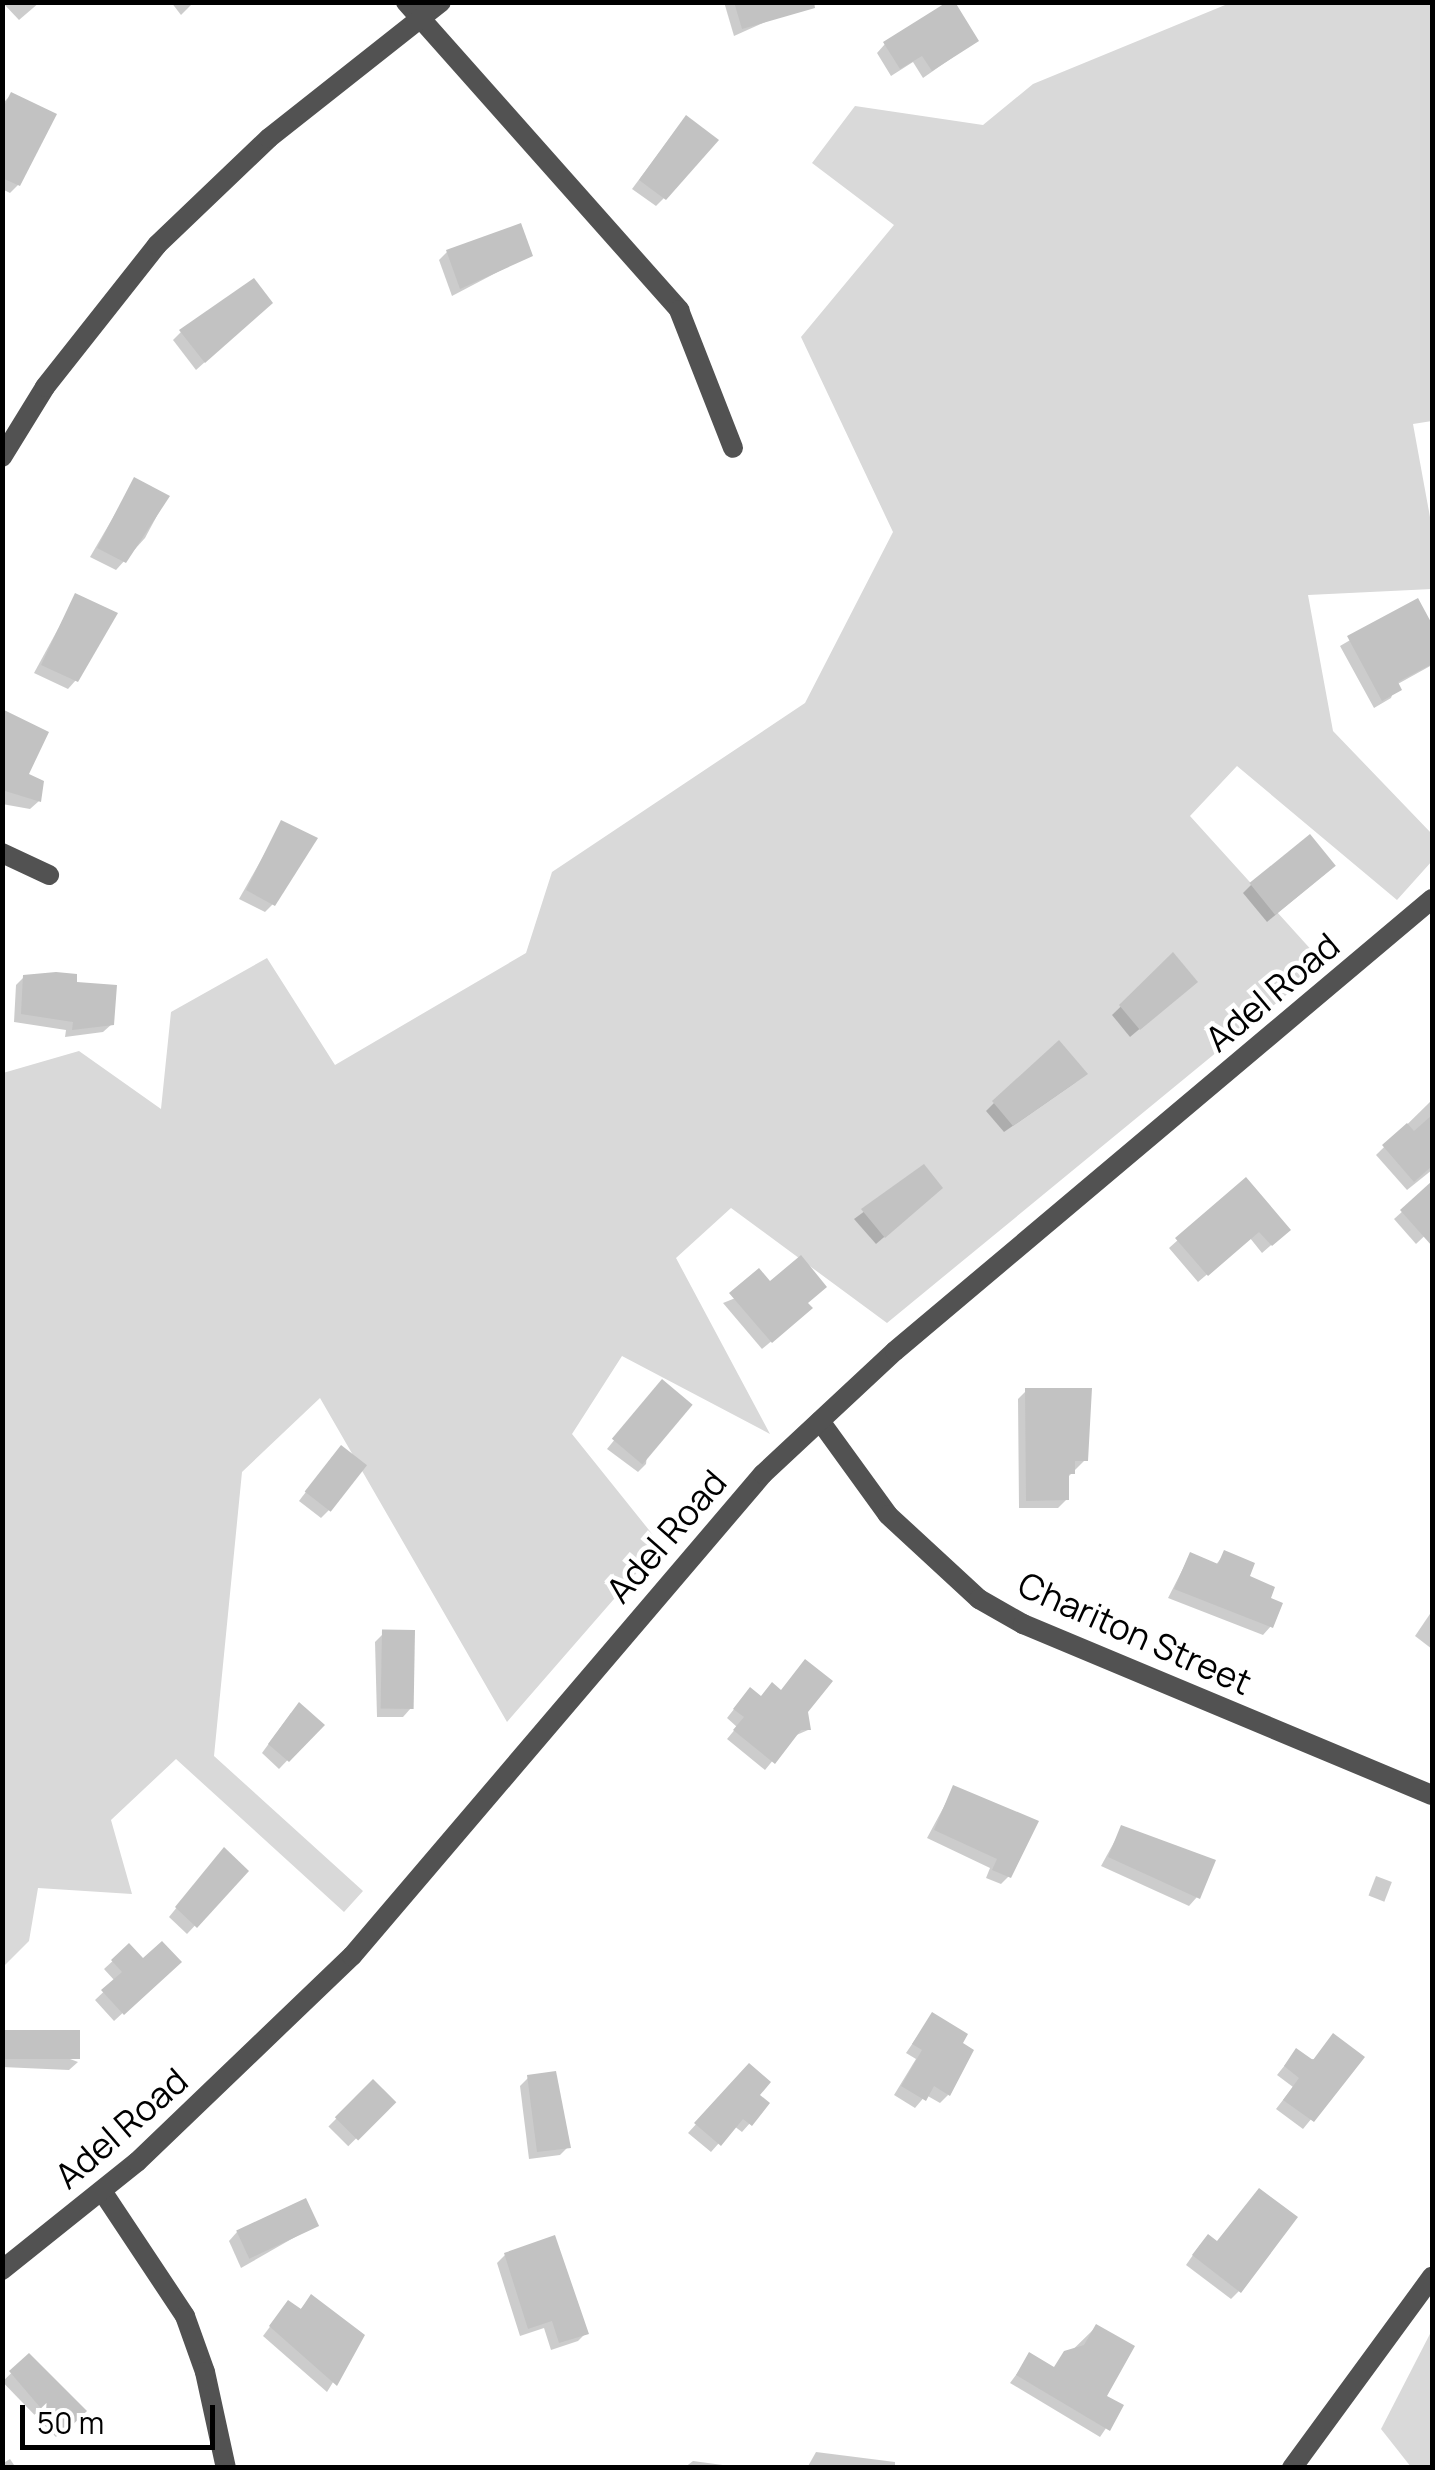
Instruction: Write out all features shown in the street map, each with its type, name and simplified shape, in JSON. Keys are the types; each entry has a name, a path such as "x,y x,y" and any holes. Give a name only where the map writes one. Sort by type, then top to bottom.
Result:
{"street":[{"path":"2,457 46,387 157,245 269,138 412,11 441,2"},
{"path":"412,11 679,310 732,448"},
{"path":"2,854 49,875"},
{"name":"Adel Road","path":"2,2270 102,2190 352,1956 696,1546 820,1420 1432,899"},
{"name":"Chariton Street","path":"820,1420 888,1516 980,1599 1022,1624 1432,1795"},
{"path":"102,2190 184,2316 206,2372 226,2468"},
{"path":"1292,2468 1432,2278"}],"shaded area":[{"path":"1230,3 1432,3 1432,421 1413,424 1432,528 1432,589 1308,595 1333,731 1432,834 1432,861 1397,900 1237,766 1190,816 1324,964 887,1323 731,1208 676,1258 770,1434 622,1356 572,1434 661,1545 507,1722 320,1398 242,1472 214,1756 363,1891 344,1912 176,1759 111,1820 132,1894 38,1888 29,1941 3,1967 3,1073 79,1051 161,1109 171,1012 267,958 335,1065 526,953 552,872 805,703 893,532 801,337 894,225 812,163 855,106 983,125 1033,84"},
{"path":"1432,2330 1432,2467 1411,2467 1381,2429"}],"building":[{"path":"734,2 814,2 815,8 742,29"},
{"path":"947,2 955,2 979,41 932,71 922,56 900,69 883,42"},
{"path":"11,92 57,114 20,186 2,178 2,110"},
{"path":"686,115 719,140 666,200 639,180"},
{"path":"521,223 533,256 460,289 446,250"},
{"path":"254,278 273,303 205,363 179,330"},
{"path":"134,477 170,496 126,563 97,548"},
{"path":"75,593 118,613 78,682 41,665"},
{"path":"1418,598 1432,624 1432,664 1398,682 1402,690 1382,701 1347,636"},
{"path":"2,709 49,732 29,774 44,781 41,802 2,790"},
{"path":"281,820 318,838 275,906 246,890"},
{"path":"1310,834 1336,866 1275,915 1249,883"},
{"path":"1173,952 1198,982 1140,1030 1119,1005"},
{"path":"77,974 77,982 117,985 114,1025 72,1030 73,1022 21,1014 23,975"},
{"path":"1059,1040 1088,1074 1013,1126 992,1101"},
{"path":"1432,1115 1432,1166 1414,1182 1382,1145 1407,1123 1414,1131"},
{"path":"924,1164 943,1188 885,1238 861,1209"},
{"path":"1246,1177 1291,1230 1272,1246 1259,1232 1208,1276 1175,1238"},
{"path":"1432,1181 1432,1246 1400,1210"},
{"path":"801,1255 827,1287 808,1303 813,1308 772,1343 729,1293 759,1268 770,1281"},
{"path":"662,1379 693,1405 643,1464 612,1439"},
{"path":"1025,1388 1092,1388 1088,1461 1075,1461 1075,1474 1069,1474 1069,1500 1026,1501"},
{"path":"341,1445 367,1465 331,1512 305,1491"},
{"path":"1224,1550 1255,1563 1250,1576 1275,1587 1271,1598 1283,1603 1273,1628 1174,1589 1190,1552 1218,1564"},
{"path":"382,1629 415,1630 414,1709 381,1708"},
{"path":"805,1659 833,1681 808,1712 811,1730 801,1730 775,1764 733,1730 744,1717 733,1709 750,1687 761,1696 772,1682 781,1690"},
{"path":"299,1702 325,1725 289,1762 268,1744"},
{"path":"953,1785 1039,1821 1011,1878 992,1870 997,1859 934,1830"},
{"path":"1121,1825 1216,1860 1200,1899 1108,1857"},
{"path":"224,1847 249,1871 197,1928 175,1907"},
{"path":"162,1941 182,1962 124,2015 101,1990 122,1972 111,1960 129,1943 143,1958"},
{"path":"932,2012 968,2034 963,2043 974,2050 950,2096 934,2086 926,2101 901,2086 922,2050 912,2044"},
{"path":"2,2030 80,2030 80,2059 2,2059"},
{"path":"1333,2033 1365,2057 1314,2122 1283,2100 1299,2078 1284,2066 1296,2048 1313,2060"},
{"path":"749,2063 771,2082 760,2095 770,2103 752,2126 743,2119 721,2146 694,2123"},
{"path":"556,2071 571,2148 537,2152 527,2075"},
{"path":"373,2079 396,2102 358,2141 335,2117"},
{"path":"1259,2188 1298,2217 1241,2293 1192,2255 1208,2234 1217,2241"},
{"path":"306,2198 319,2226 249,2259 236,2231"},
{"path":"555,2235 589,2334 559,2343 552,2321 528,2329 504,2253"},
{"path":"311,2294 365,2335 337,2386 269,2326 288,2300 301,2309"},
{"path":"1096,2324 1135,2346 1107,2396 1124,2405 1110,2431 1016,2375 1029,2352 1054,2367 1064,2351 1084,2345"},
{"path":"29,2353 87,2411 63,2434 9,2371"}]}
